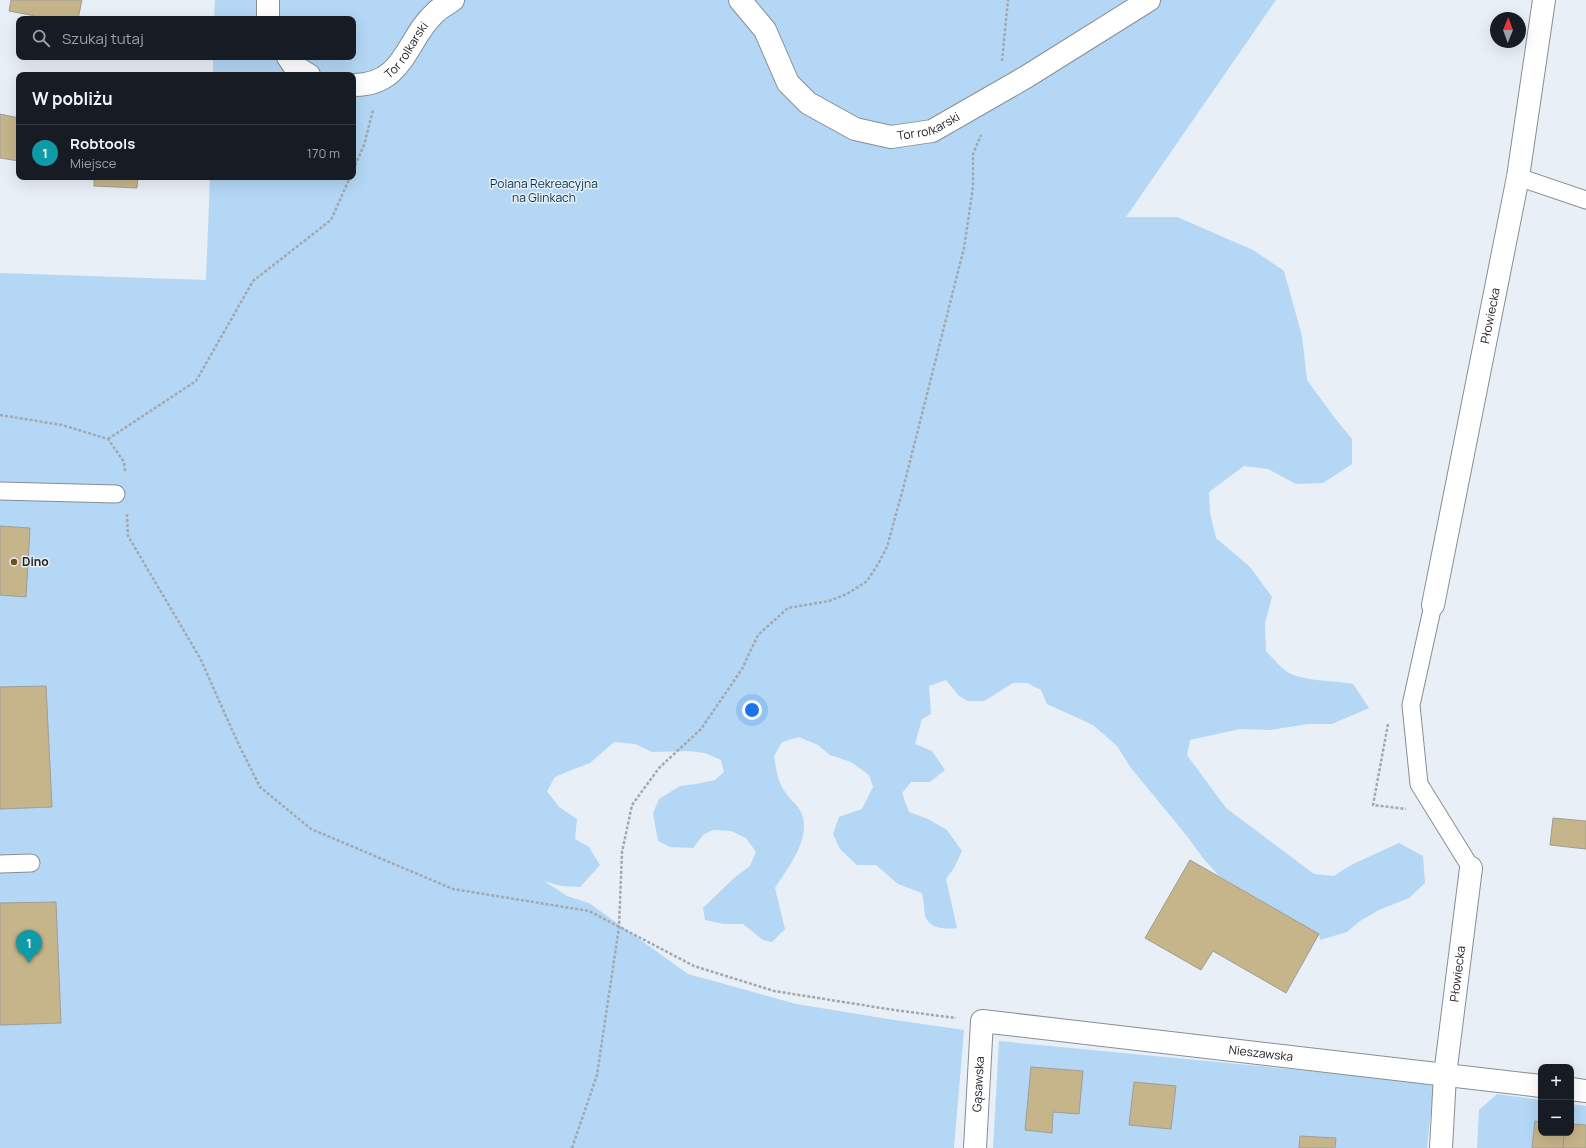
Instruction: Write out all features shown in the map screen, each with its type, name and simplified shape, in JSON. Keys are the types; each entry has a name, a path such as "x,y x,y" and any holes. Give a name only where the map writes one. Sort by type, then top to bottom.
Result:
{"street":[{"path":"268,0 268,16"},
{"name":"Tor rolkarski","path":"356,84 381,80 404,60 420,32 435,12 453,0"},
{"name":"Tor rolkarski","path":"740,0 765,30 788,83 808,103 855,129 891,137 932,131 998,94 1149,0"},
{"name":"Płowiecka","path":"1433,605 1518,177 1544,0"},
{"path":"290,60 294,66 304,72"},
{"name":"Płowiecka","path":"1442,1148 1445,1075 1471,868"},
{"name":"Nieszawska","path":"982,1021 1538,1086"},
{"name":"Gąsawska","path":"975,1148 982,1021"},
{"path":"1574,1089 1586,1091"}],"lane":[{"path":"1518,177 1586,200"},
{"path":"0,490 116,494"},
{"name":"Płowiecka","path":"1433,605 1412,705 1419,784 1471,868"},
{"path":"0,864 31,863"}],"path":[{"path":"998,94 1008,0"},
{"path":"356,163 364,145 381,80"},
{"path":"572,1148 597,1075 619,927 622,852 632,805 658,768 701,729 742,668 758,635 788,608 829,601 847,594 867,582 878,564 887,546 904,485 964,248 973,187 973,154 982,134"},
{"path":"108,439 196,381 254,281 331,220 349,180"},
{"path":"0,415 62,425 108,439 124,462 125,476"},
{"path":"127,508 128,536 200,658 238,743 260,786 311,829 454,889 589,911 694,966 774,991 894,1010 982,1021"}],"green space":[{"name":"Polana Rekreacyjna na Glinkach","path":"215,0 1276,0 1126,217 1177,217 1253,250 1284,271 1302,336 1307,380 1352,439 1352,464 1323,483 1296,484 1268,469 1244,466 1209,492 1210,513 1216,538 1250,567 1272,597 1265,623 1266,651 1283,669 1292,675 1309,679 1353,684 1369,708 1332,724 1308,724 1270,730 1240,729 1190,740 1187,755 1226,808 1314,874 1334,876 1351,865 1399,843 1423,856 1425,883 1409,898 1379,910 1360,921 1347,932 1320,940 1319,934 1219,876 1131,768 1117,746 1093,725 1047,704 1041,690 1027,683 1013,683 984,701 968,701 959,696 946,680 929,686 931,714 922,719 915,744 932,751 945,770 930,782 911,782 902,793 909,812 928,819 947,830 962,851 954,868 946,879 957,928 940,928 932,925 925,916 922,893 898,884 876,865 857,865 840,849 833,834 839,817 862,809 873,787 869,775 851,762 830,755 818,745 799,737 782,742 774,756 780,782 784,791 800,810 804,830 798,851 775,888 785,929 772,942 763,940 743,924 724,924 705,920 703,908 734,878 750,866 756,852 746,838 731,831 713,830 703,835 693,848 670,847 658,841 653,813 659,799 680,786 715,780 724,772 721,760 705,753 689,751 652,752 635,744 614,742 590,763 555,777 547,791 559,807 577,819 575,839 589,847 600,865 580,887 561,886 544,881 567,896 589,903 688,974 796,1004 964,1030 954,1148 0,1148 0,273 206,280 210,180 356,180 356,72 213,72 213,60 356,60 356,16 214,16"},
{"path":"999,1041 1434,1083 1427,1148 1335,1148 1336,1138 1300,1136 1299,1148 993,1148"},
{"path":"1497,1094 1538,1100 1538,1136 1574,1136 1574,1104 1586,1106 1586,1148 1477,1148 1479,1110"}],"building":[{"path":"11,0 82,0 79,16 35,16 9,11"},
{"path":"0,114 16,117 16,161 0,158"},
{"path":"94,180 138,180 137,188 94,186"},
{"name":"Dino","path":"0,526 30,528 26,597 0,595"},
{"path":"46,686 52,807 0,809 0,687"},
{"path":"1553,818 1586,821 1586,849 1550,845"},
{"path":"1190,860 1319,934 1286,993 1213,951 1201,970 1145,938"},
{"path":"56,902 61,1023 0,1025 0,903"},
{"path":"1031,1067 1083,1071 1079,1114 1053,1112 1052,1133 1025,1130"},
{"path":"1134,1082 1176,1086 1171,1129 1129,1125"},
{"path":"1535,1121 1538,1122 1538,1136 1564,1136 1563,1148 1532,1148"},
{"path":"1574,1124 1586,1125 1586,1148 1563,1148 1564,1136 1574,1136"},
{"path":"1300,1136 1336,1138 1335,1148 1299,1148"}],"place":[{"name":"Dino","path":"14,562"},
{"name":"Robtools","path":"29,963"}]}
